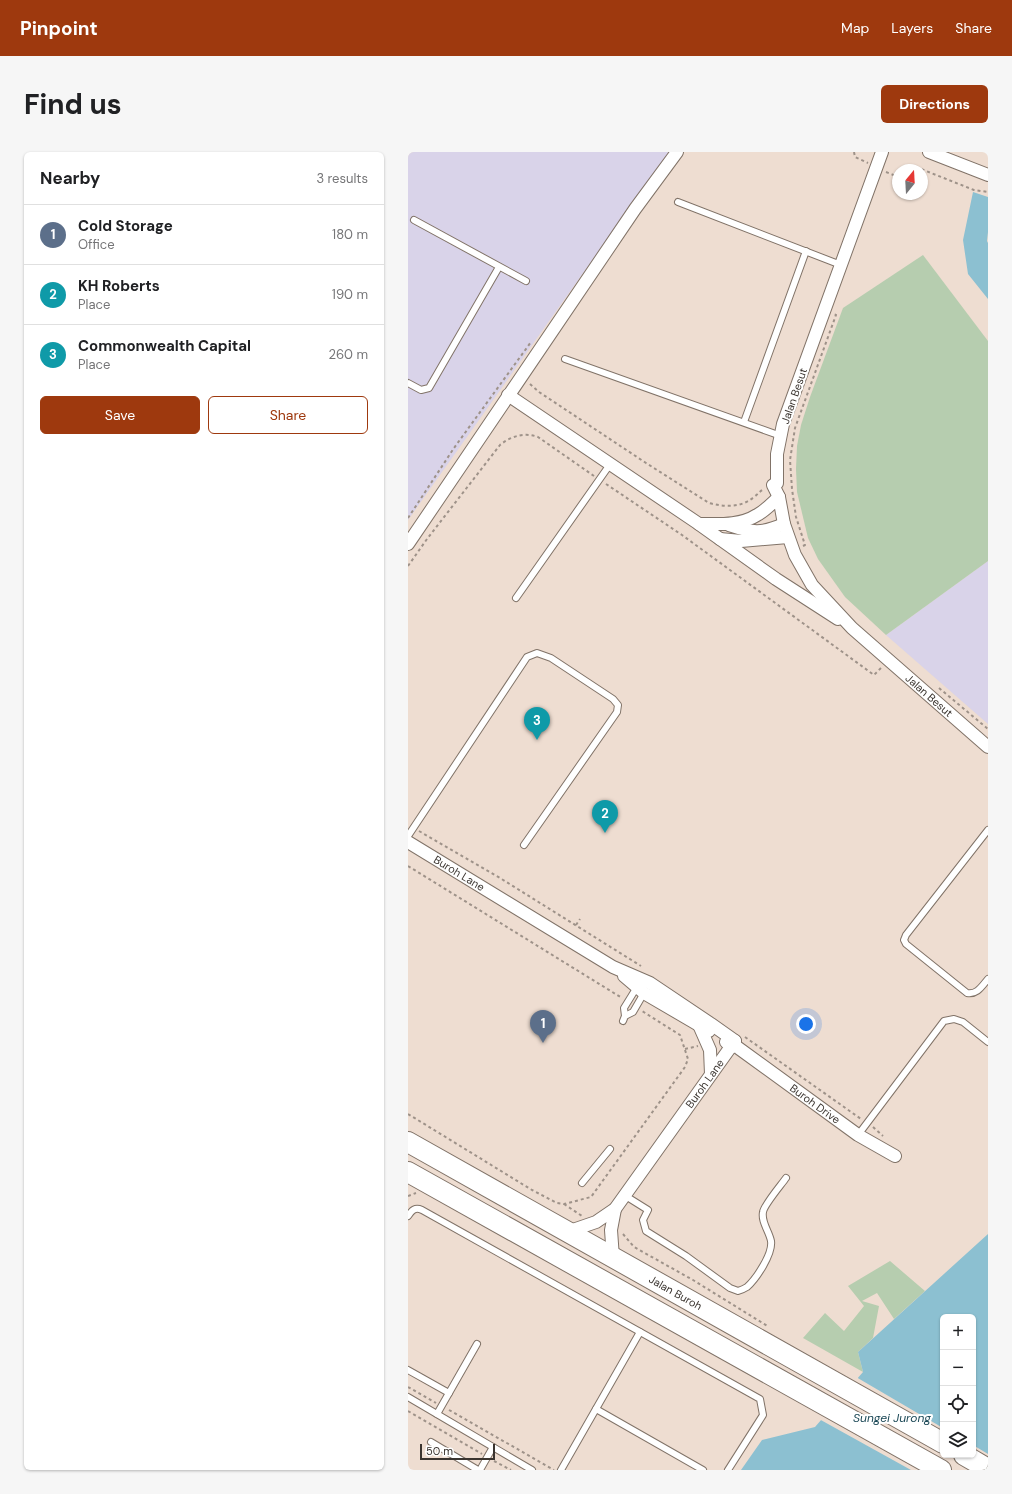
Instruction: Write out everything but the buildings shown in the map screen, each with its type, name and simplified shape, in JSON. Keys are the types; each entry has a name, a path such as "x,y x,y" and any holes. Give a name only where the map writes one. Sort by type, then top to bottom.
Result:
{"highway":[{"name":"Jalan Buroh","path":"408,1142 940,1441"},
{"path":"408,1172 417,1184 810,1397 941,1470"},
{"path":"969,1458 988,1469"}],"street":[{"path":"408,544 635,209 677,152"},
{"name":"Jalan Besut","path":"882,152 783,424 777,454 777,483 773,485 779,497 788,537 795,554 812,585 852,628 988,747"},
{"path":"929,152 988,175"},
{"name":"Jalan Besut","path":"508,395 699,524 776,579 852,628"},
{"path":"699,524 726,524 742,522 758,515 779,497"},
{"path":"726,524 748,531 762,532 784,524"},
{"path":"720,539 741,541 788,537"},
{"name":"Buroh Lane","path":"408,842 613,967 644,988"},
{"path":"644,988 699,1026 710,1050 711,1074"},
{"path":"644,988 711,1024 736,1042"},
{"name":"Buroh Drive","path":"699,1026 736,1042 858,1135 895,1156"},
{"name":"Buroh Lane","path":"567,1232 596,1222 614,1209 711,1074 736,1042"},
{"name":"Buroh Lane","path":"613,1258 611,1230 614,1209"}],"lane":[{"path":"678,202 842,265"},
{"path":"414,220 526,281"},
{"path":"744,422 806,251"},
{"path":"408,384 421,390 429,388 499,267"},
{"path":"565,359 781,436"},
{"path":"516,598 611,464"},
{"path":"408,836 527,657 536,653 551,658 613,699 618,705 617,712 524,845"},
{"path":"988,830 906,935 904,940 906,944 967,993 972,994 977,991 988,979"},
{"path":"644,988 633,1012 624,1018 624,1008 628,1002 644,988"},
{"path":"858,1135 944,1021 954,1019 963,1022 988,1042"},
{"path":"582,1183 610,1149"},
{"path":"624,1195 648,1210 643,1220 646,1231 686,1256 730,1288 738,1291 746,1287 757,1275 768,1258 771,1243 768,1230 762,1219 763,1210 786,1178"},
{"path":"408,1216 412,1210 417,1208 422,1210 760,1399 763,1415 728,1470"},
{"path":"561,1470 640,1332"},
{"path":"437,1414 477,1344"},
{"path":"408,1370 449,1393"},
{"path":"408,1397 530,1470"},
{"path":"596,1409 703,1470"},
{"path":"431,1442 479,1470 493,1447"}],"path":[{"path":"928,171 974,190 988,192"},
{"path":"795,554 805,545 796,517 790,460 795,428 836,315 825,310"},
{"path":"528,380 530,385 539,392 646,463 709,502 721,506 745,504 761,490 773,485"},
{"path":"408,566 427,538 500,445 507,439 531,434 538,437 599,480 682,535 874,675 888,659"},
{"path":"414,827 500,878 647,970"},
{"path":"408,866 628,1002"},
{"path":"576,925 580,919"},
{"path":"408,1114 532,1190 557,1203 564,1204 591,1197 685,1067 688,1059 680,1035 636,1007"},
{"path":"736,1042 867,1123 884,1137"},
{"path":"621,1232 634,1247 693,1280 770,1328"},
{"path":"408,1387 554,1470"},
{"path":"408,1411 511,1470"}],"shaded area":[{"path":"408,152 669,152 408,520"},
{"path":"988,561 988,724 886,635"}],"green space":[{"path":"923,255 988,341 988,561 886,635 845,597 818,559 808,538 797,492 797,446 801,425 810,397 843,308"},
{"path":"890,1261 925,1291 894,1319 877,1293 862,1301 879,1306 873,1338 858,1352 863,1372 803,1338 825,1313 844,1331 864,1306 848,1286"}],"water":[{"path":"973,192 988,197 988,299 968,274 963,240"},
{"name":"Sungei Jurong","path":"988,1234 988,1470 741,1470 762,1440 815,1427 863,1372 858,1352"}],"pier":[{"path":"856,1377 940,1426 940,1458 976,1458 976,1447 988,1454 988,1470 911,1470 819,1419"}],"place":[{"name":"Commonwealth Capital","path":"537,740"},
{"name":"KH Roberts","path":"605,833"},
{"name":"Cold Storage","path":"543,1043"}]}
